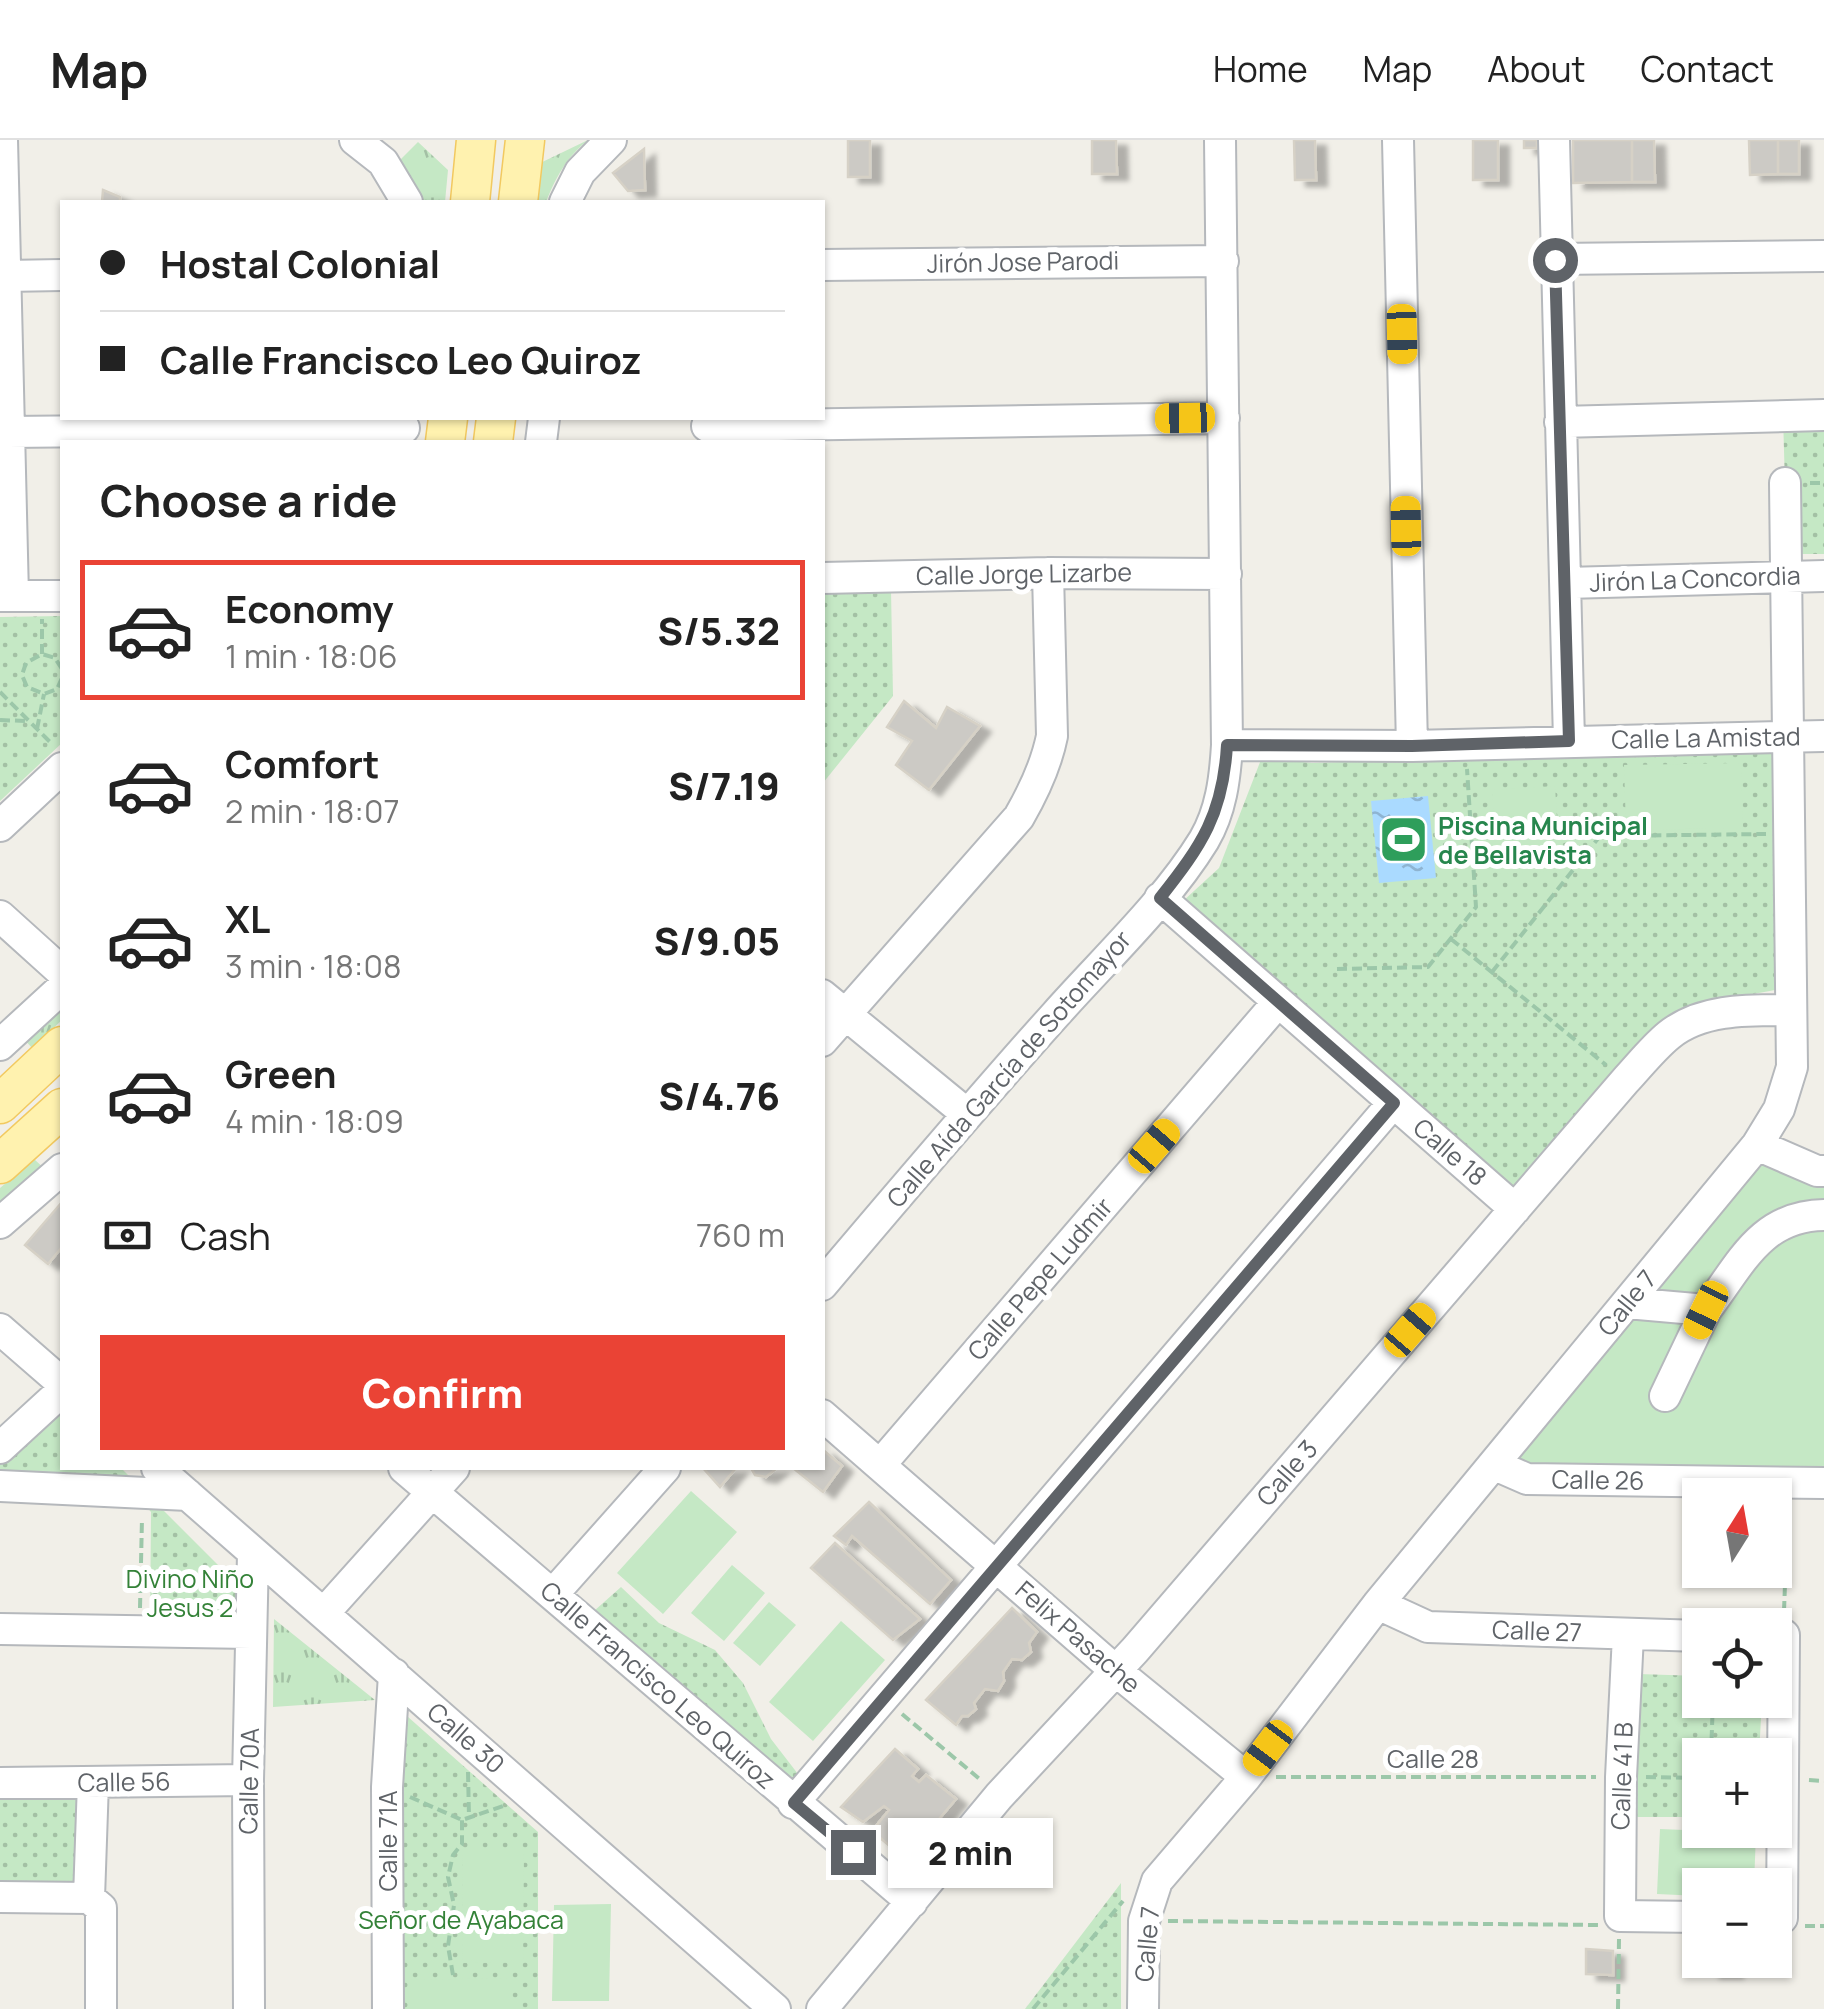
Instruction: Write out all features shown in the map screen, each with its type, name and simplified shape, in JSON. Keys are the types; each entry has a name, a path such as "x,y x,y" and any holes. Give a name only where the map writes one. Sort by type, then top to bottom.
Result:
{"main road":[{"path":"470,200 476,140"},
{"path":"518,200 525,140"},
{"path":"0,1104 60,1048"},
{"path":"0,1164 60,1110"}],"street":[{"path":"2,140 8,432 29,596"},
{"path":"355,140 383,162 406,200"},
{"name":"Calle Aída García de Sotomayor","path":"825,1282 967,1114 1160,898 1204,840 1214,819 1226,776 1227,745 1220,140"},
{"path":"1398,140 1412,746"},
{"path":"1554,140 1569,741"},
{"path":"566,200 580,172 608,142"},
{"path":"1555,260 1824,256"},
{"name":"Jirón Jose Parodi","path":"825,264 1223,261"},
{"path":"5,276 60,275"},
{"path":"1560,422 1824,415"},
{"path":"707,429 1224,418"},
{"path":"8,432 404,430"},
{"name":"Calle 7","path":"1143,2009 1144,1921 1157,1881 1246,1777 1378,1604 1496,1466 1757,1145 1788,1088 1792,1067 1785,484"},
{"path":"825,1032 834,1005 1019,817 1034,790 1048,758 1052,736 1048,573"},
{"name":"Calle Jorge Lizarbe","path":"825,578 1226,574"},
{"name":"Jirón La Concordia","path":"1566,583 1824,576"},
{"name":"Calle La Amistad","path":"1227,745 1412,746 1824,736"},
{"path":"0,826 60,770"},
{"name":"Calle 18","path":"1160,898 1515,1209"},
{"path":"0,916 60,970"},
{"path":"0,1046 60,990"},
{"name":"Calle Pepe Ludmir","path":"880,1464 1278,1002"},
{"path":"834,1005 967,1114"},
{"name":"Calle 3","path":"822,2009 1000,1796 1116,1671 1625,1081 1671,1033 1702,1018 1742,1010 1791,1010"},
{"path":"794,1803 1394,1103"},
{"path":"30,1138 60,1166"},
{"path":"1757,1145 1817,1171 1824,1170"},
{"path":"0,1224 60,1170"},
{"path":"1665,1396 1706,1310 1764,1234 1780,1223 1802,1216 1824,1216"},
{"path":"1628,1302 1706,1310"},
{"path":"0,1329 60,1381"},
{"path":"0,1448 60,1393"},
{"name":"Felix Pasache","path":"825,1417 1116,1671 1246,1777"},
{"name":"Calle 26","path":"1496,1466 1527,1479 1682,1481"},
{"name":"Calle Francisco Leo Quiroz","path":"406,1470 912,1902"},
{"path":"324,1613 452,1470"},
{"path":"553,1594 663,1470"},
{"path":"0,1486 150,1480"},
{"name":"Calle 30","path":"150,1480 188,1495 775,2009"},
{"name":"Calle 26","path":"1792,1483 1824,1483"},
{"name":"Calle 70A","path":"248,2009 253,1554"},
{"name":"Calle 27","path":"1378,1604 1428,1627 1682,1636"},
{"path":"0,1630 251,1633"},
{"name":"Calle 41 B","path":"1620,1921 1621,1777 1628,1635"},
{"name":"Calle 71A","path":"388,2009 387,1787 394,1674"},
{"path":"1779,1718 1779,1868"},
{"name":"Calle 56","path":"0,1783 248,1780"},
{"path":"90,1898 93,1782"},
{"path":"0,1897 90,1898 101,1908 101,2009"},
{"path":"1620,1921 1682,1919"}],"path":[{"path":"29,596 42,654"},
{"path":"60,666 55,658 42,654 30,658 22,675 32,691 44,694 57,689 60,682"},
{"path":"0,692 60,752"},
{"path":"37,729 44,694"},
{"path":"0,720 29,720"},
{"path":"1338,969 1428,968 1476,908 1465,744"},
{"path":"1492,972 1600,836 1789,834"},
{"path":"1451,939 1625,1081"},
{"path":"139,1630 150,1480"},
{"path":"882,1698 1000,1796"},
{"path":"467,1739 470,1817"},
{"name":"Calle 28","path":"1246,1777 1682,1778"},
{"path":"387,1787 462,1820 533,1796"},
{"path":"453,1975 448,1946 454,1905 448,1877 453,1855 462,1844 462,1820"},
{"path":"1033,2009 1121,1902 1157,1881"},
{"path":"1144,1921 1620,1921 1618,2009"}],"green space":[{"path":"588,140 563,168 547,200 532,200 534,166"},
{"path":"418,142 448,170 445,200 407,200 394,166"},
{"path":"1824,415 1824,554 1787,554 1783,416"},
{"path":"891,590 893,696 825,781 825,591"},
{"path":"60,616 60,745 0,801 0,617"},
{"path":"1773,748 1775,990 1710,1002 1515,1196 1182,902 1219,868 1262,757 1312,763"},
{"path":"1741,763 1743,828 1626,830 1624,765"},
{"path":"1555,786 1560,870 1498,874 1492,790"},
{"path":"60,1004 60,1022 32,1048 23,1038"},
{"path":"34,1159 48,1172 0,1215 0,1188"},
{"path":"1763,1162 1811,1186 1824,1186 1824,1478 1556,1478 1514,1463"},
{"name":"Divino Niño Jesus 2","path":"60,1411 60,1470 123,1470 251,1598 240,1634 150,1632 151,1512 136,1494 0,1486 0,1462"},
{"path":"691,1491 737,1532 663,1614 617,1573"},
{"path":"732,1565 765,1593 724,1641 691,1613"},
{"path":"621,1587 659,1623 715,1650 743,1683 771,1739 798,1774 789,1786 594,1611"},
{"path":"769,1602 796,1625 760,1666 733,1643"},
{"path":"274,1619 375,1700 273,1707"},
{"path":"841,1621 885,1660 813,1741 769,1702"},
{"path":"1638,1674 1682,1675 1682,1718 1761,1718 1760,1738 1682,1738 1682,1817 1634,1817"},
{"name":"Señor de Ayabaca","path":"390,1701 538,1832 538,2009 381,2009"},
{"path":"93,1782 89,1898 0,1897 0,1783"},
{"path":"1660,1829 1682,1830 1682,1848 1755,1848 1755,1868 1682,1868 1682,1895 1657,1894"},
{"path":"463,1851 524,1851 523,1962 462,1963"},
{"path":"1121,1883 1121,2009 1025,2009"},
{"path":"611,1904 609,2001 552,2001 554,1905"},
{"path":"511,1978 511,2009 408,2009 408,1980"}],"water":[{"name":"Piscina Municipal de Bellavista","path":"1428,796 1436,878 1379,883 1371,801"}],"building":[{"path":"848,140 870,140 870,177 848,177"},
{"path":"1092,140 1116,140 1117,174 1092,174"},
{"path":"1294,140 1315,140 1316,180 1295,180"},
{"path":"1473,140 1498,140 1498,180 1473,180"},
{"path":"1524,140 1537,140 1537,148 1524,148"},
{"path":"1573,140 1632,140 1632,182 1573,183"},
{"path":"1632,140 1654,140 1655,182 1632,182"},
{"path":"1749,140 1778,140 1778,174 1750,175"},
{"path":"1778,140 1799,140 1799,174 1778,174"},
{"path":"644,149 645,190 628,191 613,173"},
{"path":"103,190 120,197 120,200 102,200"},
{"path":"904,701 936,728 947,707 980,726 929,790 896,765 912,741 887,727"},
{"path":"60,1204 60,1249 48,1264 25,1245"},
{"path":"825,1452 842,1466 823,1492 796,1470 825,1470"},
{"path":"705,1470 734,1470 720,1487"},
{"path":"752,1470 775,1470 766,1477 755,1475"},
{"path":"869,1502 951,1580 930,1604 852,1536 846,1545 834,1536"},
{"path":"835,1543 920,1619 893,1640 811,1568"},
{"path":"1012,1608 1037,1632 1029,1643 1031,1652 1022,1660 1012,1659 1003,1672 1004,1681 998,1691 985,1689 974,1703 976,1709 962,1716 956,1725 926,1700"},
{"path":"895,1749 918,1769 912,1776 919,1782 926,1775 956,1799 905,1859 872,1831 889,1810 884,1806 863,1822 841,1807"},
{"path":"1586,1949 1613,1951 1613,1975 1586,1974"}],"place":[{"name":"Piscina Municipal de Bellavista","path":"1403,840"}],"route":[{"path":"853,1852 794,1803 1394,1103 1160,898 1204,840 1214,819 1226,776 1227,745 1412,746 1569,741 1555,260"}]}
